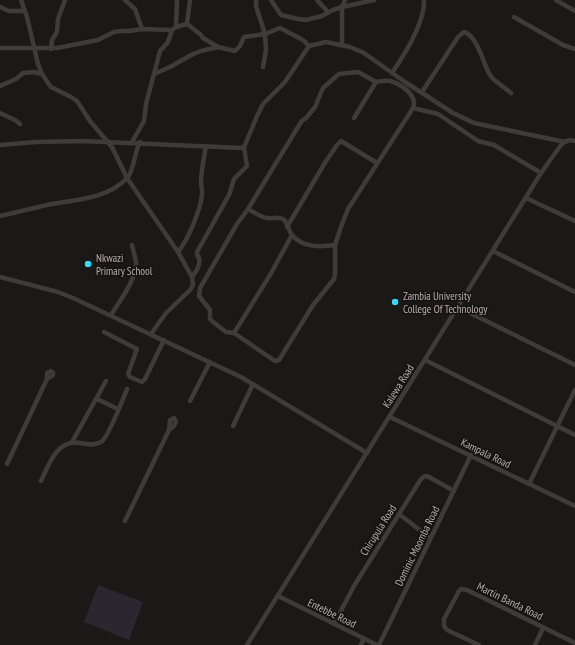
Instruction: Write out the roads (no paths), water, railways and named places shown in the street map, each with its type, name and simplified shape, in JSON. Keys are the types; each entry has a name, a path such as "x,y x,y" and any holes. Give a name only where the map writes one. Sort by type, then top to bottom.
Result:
{"street":[{"path":"21,0 42,74 51,87 77,101 90,121 112,147 127,178 178,252 192,277 193,285 190,290 166,313 151,334"},
{"path":"51,49 52,40 57,30 58,19 65,0"},
{"path":"125,0 135,9 142,28"},
{"path":"132,142 144,121 146,104 158,56 160,51 168,42 174,28 177,0"},
{"path":"187,24 190,0"},
{"path":"256,0 256,6 265,34 266,50 262,64 263,67"},
{"path":"271,0 282,15 306,20 342,7 374,0"},
{"path":"317,0 328,12"},
{"path":"342,44 342,7 346,0"},
{"path":"392,73 402,58 419,25 424,0"},
{"path":"556,0 575,11"},
{"path":"0,7 14,12 24,11"},
{"path":"514,17 563,45 575,49"},
{"path":"0,48 51,49 98,40 114,32 142,28 174,28 187,24"},
{"path":"187,24 203,38 218,48"},
{"path":"154,74 201,51 218,48 235,51 240,46 244,37 265,34 280,28 303,40 309,46"},
{"path":"422,92 458,37 464,32 474,39 493,79 511,93"},
{"path":"192,277 199,264 197,252 229,195 234,179 247,166 244,147 263,104 285,82 309,46 326,42 342,44 364,54 453,113 474,123 567,141 575,141"},
{"path":"0,86 16,79 22,72 42,74"},
{"path":"358,72 376,82 392,82 404,88 409,92 414,100 415,104 413,108 376,163 348,210 336,245 334,279 313,304 279,360 275,362 234,333 226,332 210,319 210,310 198,294 200,288 237,224 248,209 301,122 311,112 323,88 339,74 358,72"},
{"path":"354,118 376,82"},
{"path":"413,108 438,114 478,141 494,145 542,173"},
{"path":"0,113 20,124"},
{"path":"0,146 44,142 107,141 238,149 244,147"},
{"name":"Kalewa Road","path":"247,645 526,198 556,151 567,141"},
{"path":"0,216 81,199 101,194 109,190 127,178 132,169 136,150 140,142"},
{"path":"287,226 326,161 337,145 341,142 376,163"},
{"path":"178,252 195,220 203,194 201,182 206,146"},
{"path":"526,198 575,222"},
{"path":"248,209 269,219 276,218 286,221 292,235 303,243 311,246 323,247 336,245"},
{"path":"234,333 270,275 292,235"},
{"path":"111,315 130,284 135,272 136,264 132,245"},
{"path":"493,251 575,292"},
{"path":"0,277 66,295 210,362 253,384 367,454"},
{"path":"458,307 575,365"},
{"path":"104,332 137,349 128,374 130,377 142,382 145,379 164,340"},
{"path":"425,360 575,435"},
{"path":"190,401 210,362"},
{"path":"7,464 47,379"},
{"path":"72,442 106,381"},
{"path":"233,426 253,384"},
{"path":"41,481 58,449 72,442 89,445 101,442 106,436 127,389"},
{"path":"529,484 575,390"},
{"path":"97,399 118,409"},
{"name":"Kampala Road","path":"390,417 575,506"},
{"path":"124,521 169,430"},
{"name":"Dominic Moomba Road","path":"378,645 471,455"},
{"name":"Chirupula Road","path":"334,624 354,586 421,479 425,476 431,478 454,491"},
{"path":"398,514 430,538"},
{"name":"Martin Banda Road","path":"479,645 447,630 444,626 444,619 459,591 464,589 575,643"},
{"name":"Entebbe Road","path":"278,596 378,645"},
{"path":"535,645 543,628"},
{"path":"361,645 364,638"}],"place":[{"name":"Nkwazi Primary School","path":"88,264"},
{"name":"Zambia University College Of Technology","path":"395,302"}]}
